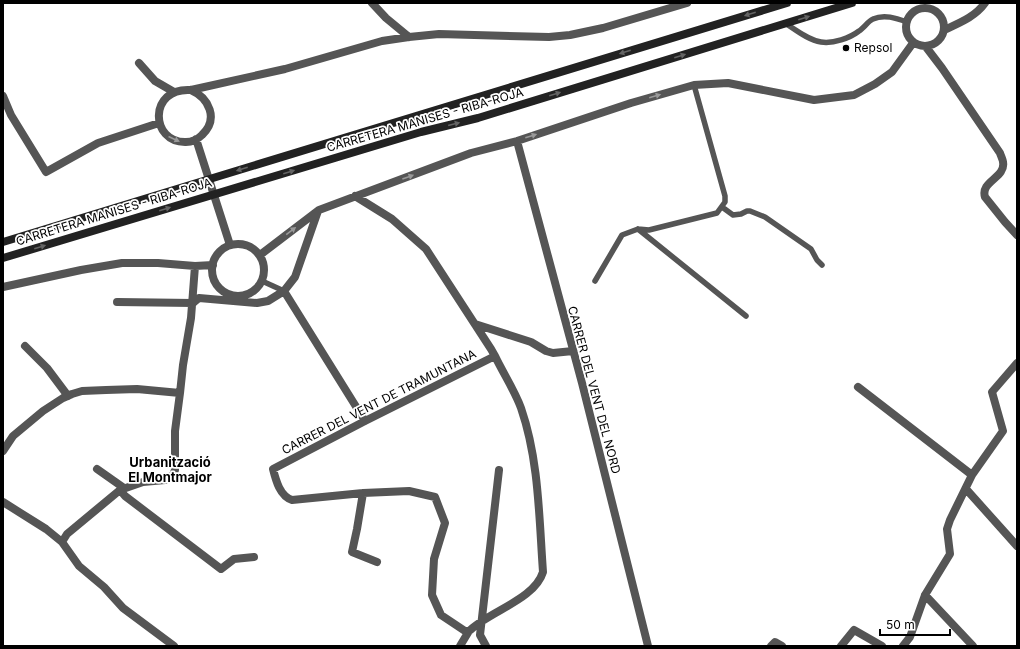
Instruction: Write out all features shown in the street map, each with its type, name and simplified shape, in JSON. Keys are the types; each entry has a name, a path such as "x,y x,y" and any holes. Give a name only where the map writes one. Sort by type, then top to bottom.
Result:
{"main road":[{"name":"CARRETERA MANISES - RIBA-ROJA","path":"3,242 787,3"},
{"name":"CARRETERA MANISES - RIBA-ROJA","path":"3,258 403,138 484,116 852,3"}],"street":[{"path":"372,3 386,18 408,37"},
{"path":"191,90 204,99 210,110 210,121 205,132 196,139 189,142 181,142 174,140 162,130 158,116 159,108 162,102 167,96 174,92 191,90 285,69 382,41 439,34 549,37 570,35 603,28 687,3"},
{"path":"944,30 969,18 985,3"},
{"path":"934,6 942,18 944,30 941,38 934,44 921,47 913,43 908,38 906,32 906,22 912,13 918,9 934,6"},
{"path":"260,255 319,210 471,154 517,141 631,103 694,85 728,83 814,100 854,95 875,84 892,72 913,43"},
{"path":"926,47 1000,153 1003,162 1002,169 1000,174 986,186 985,196 1017,235"},
{"path":"139,63 155,81 174,92"},
{"path":"3,96 11,116 46,172 98,143 159,123"},
{"path":"196,139 230,245"},
{"name":"CARRER DEL VENT DEL NORD","path":"517,141 573,351 648,646"},
{"path":"356,196 392,219 426,249 495,356 520,407 533,450 543,572 541,578 529,592 482,621 469,631 460,646"},
{"path":"117,302 192,303 199,298 257,303 268,300 284,291 295,277 319,210"},
{"path":"230,245 246,245 254,249 260,255 264,269 262,281 257,289 249,294 240,296 230,295 222,290 216,283 213,274 213,265 219,253 230,245"},
{"path":"3,287 81,270 122,263 158,263 196,266 213,265"},
{"path":"62,542 67,534 122,489 143,482 165,480 176,470 175,431 196,266"},
{"path":"284,291 365,421"},
{"path":"475,324 531,342 546,351 553,353 573,351"},
{"path":"25,346 47,368 68,396"},
{"name":"CARRER DEL VENT DE TRAMUNTANA","path":"364,493 292,500 282,493 275,479 273,469 495,356"},
{"path":"903,646 910,637 925,595 950,554 947,529 950,520 972,475 1003,431 992,392 1017,363"},
{"path":"858,387 972,475"},
{"path":"3,452 13,436 43,411 68,396 82,391 137,389 180,393"},
{"path":"97,469 122,489 125,496 221,569 234,559 254,556"},
{"path":"486,646 480,634 499,470"},
{"path":"966,488 1017,546"},
{"path":"377,562 352,552 358,529 364,493 409,491 435,497 445,522 434,559 432,595 441,615 469,631"},
{"path":"3,502 46,529 62,542 79,566 104,587 123,608 174,646"},
{"path":"925,595 974,646"},
{"path":"841,646 854,630 882,646"},
{"path":"771,646 775,642 782,646"}],"lane":[{"path":"785,23 810,38 821,42 850,38 873,19 884,16 906,22"},
{"path":"595,281 622,235 638,229 649,230 717,213 725,202 725,196 694,85"},
{"path":"722,207 733,215 750,211 765,217 811,249 817,260 822,265"},
{"path":"638,229 746,316"},
{"path":"262,281 284,291"}],"place":[{"name":"Repsol","path":"846,48"}],"district":[{"name":"Urbanització El Montmajor","path":"170,470"}]}
